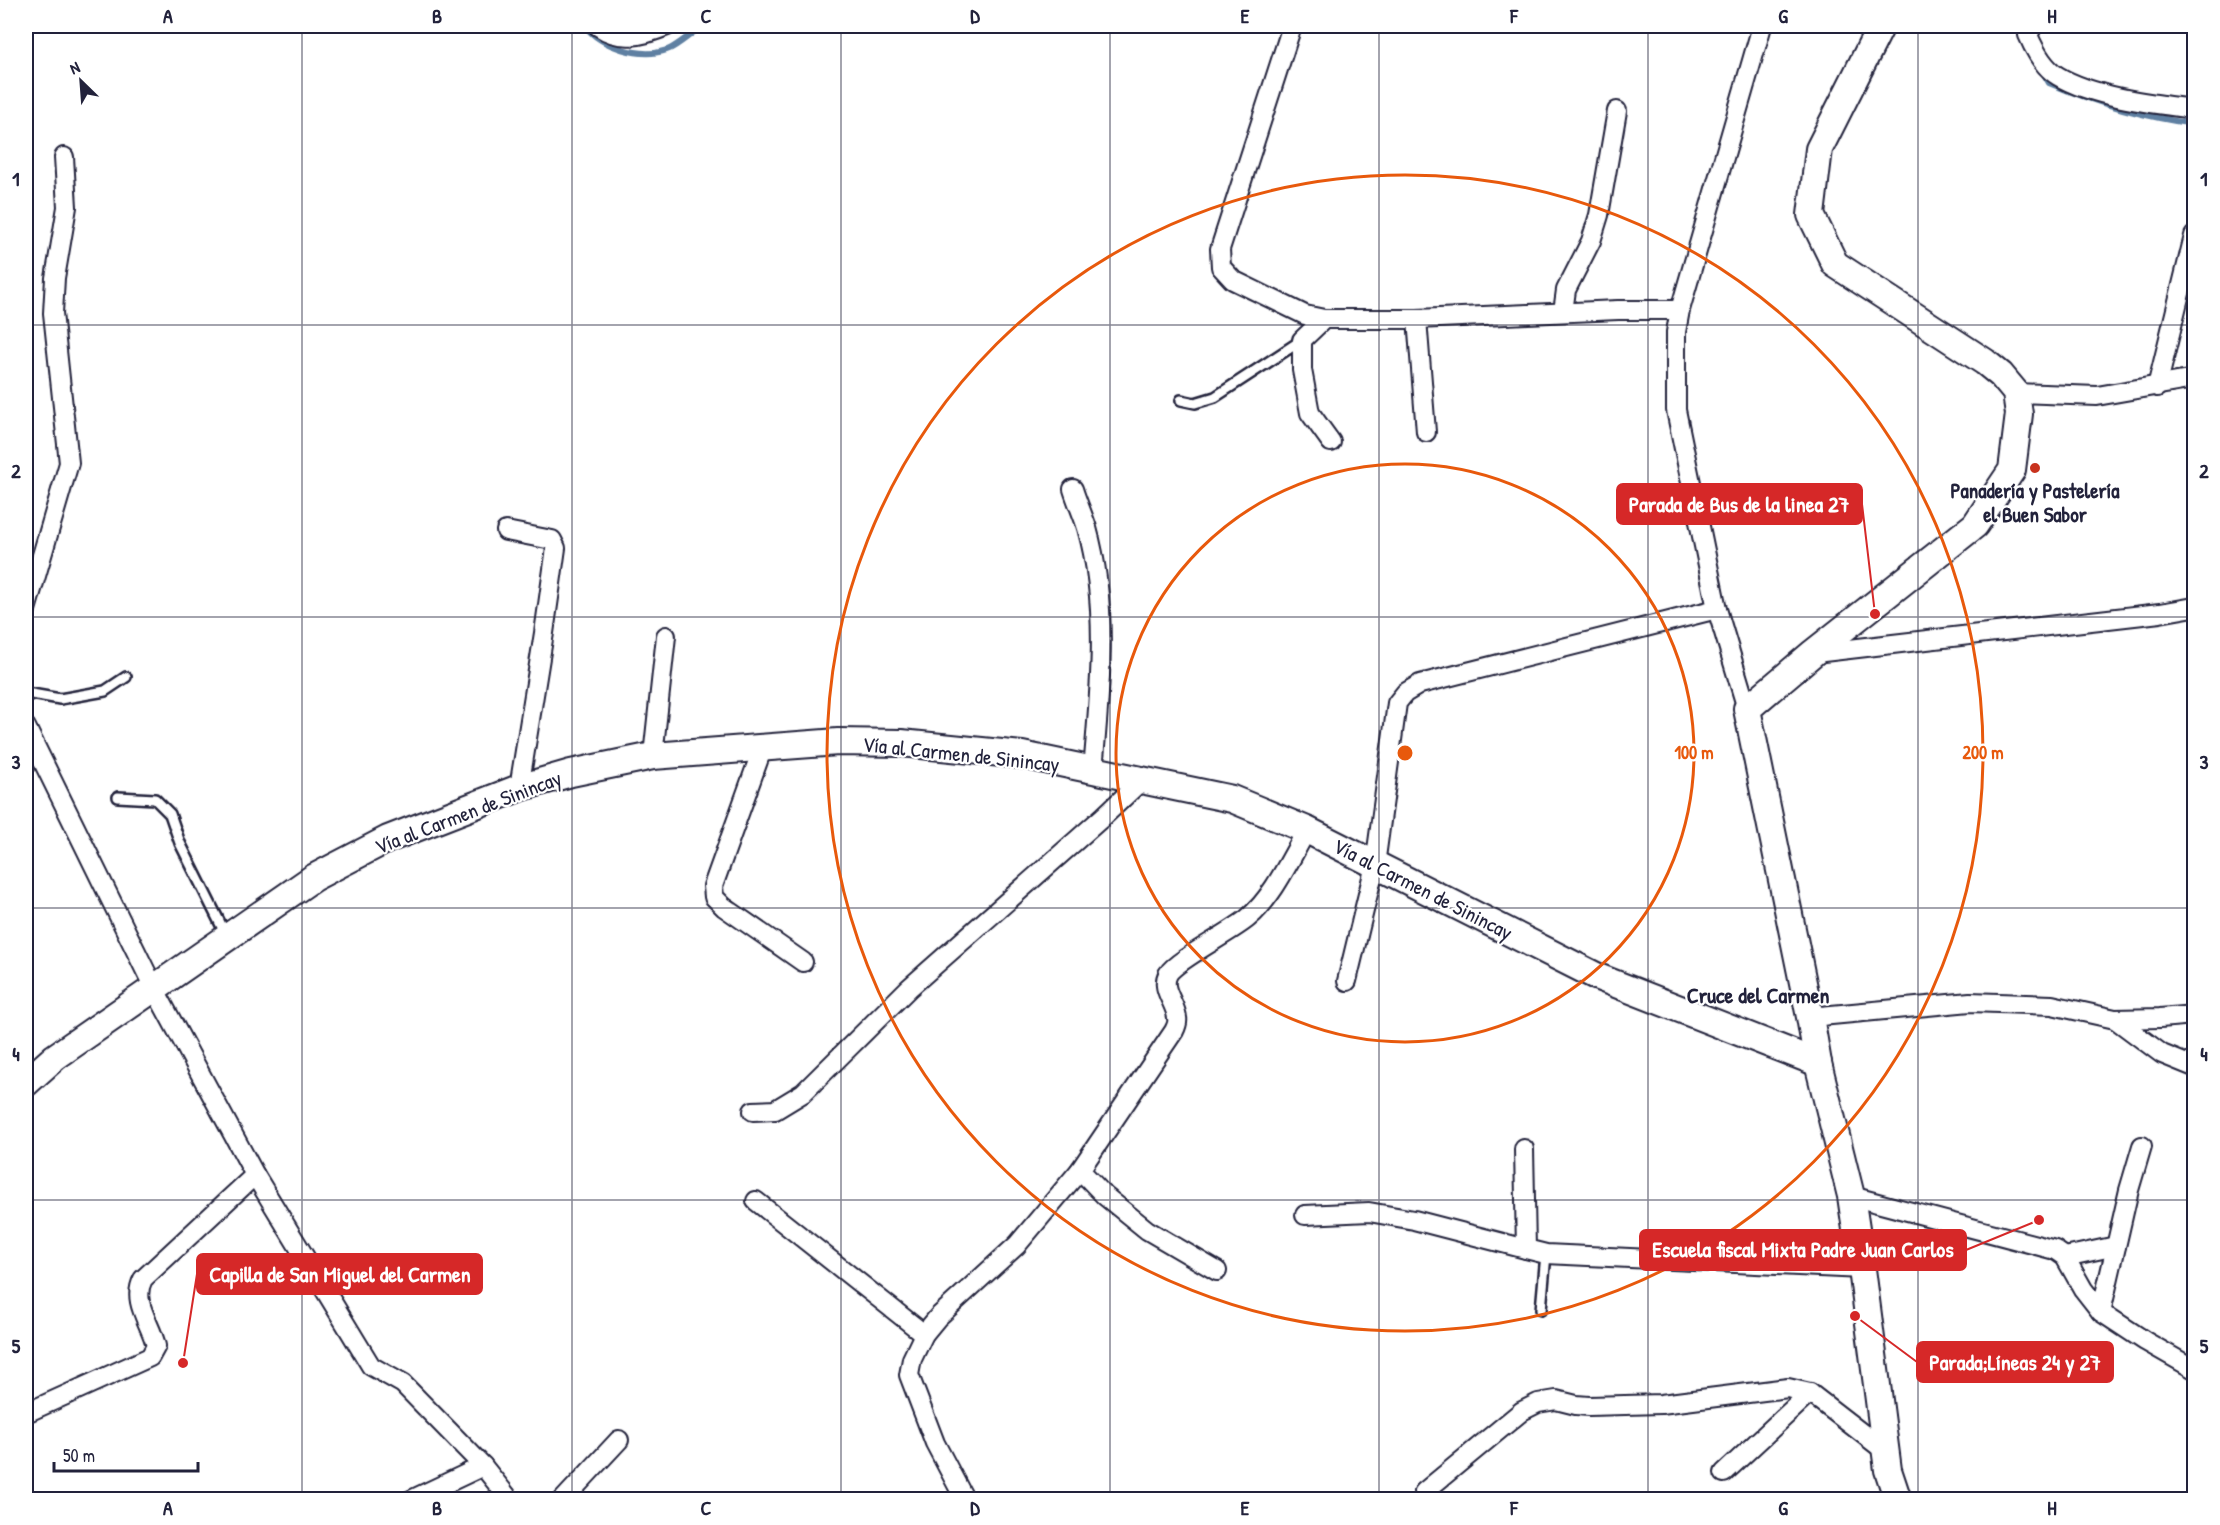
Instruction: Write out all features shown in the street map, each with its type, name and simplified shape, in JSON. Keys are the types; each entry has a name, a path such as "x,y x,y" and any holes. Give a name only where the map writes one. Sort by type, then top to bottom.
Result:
{"street":[{"path":"598,26 609,33 633,37 667,26"},
{"path":"1292,26 1220,249 1221,267 1233,280 1305,315 1324,319 1417,319 1618,310 1680,310"},
{"path":"1762,26 1680,310 1676,332 1676,410 1717,609 1747,709 1818,1063 1851,1196 1885,1451 1888,1470 1898,1500"},
{"path":"1747,709 1813,653 1974,525 2012,470 2019,414 2016,393 2001,375 1985,362 1835,264 1811,215 1819,149 1881,26"},
{"path":"2033,26 2028,35 2035,51 2056,75 2094,91 2194,109"},
{"path":"1563,312 1566,290 1591,241 1599,215 1617,111"},
{"path":"26,610 69,463 52,312 55,278 67,207 64,157"},
{"path":"2157,387 2194,236"},
{"path":"1324,319 1302,340 1302,370 1310,413 1331,442"},
{"path":"1417,319 1426,432"},
{"path":"2016,393 2097,396 2194,379"},
{"path":"1073,489 1087,528 1097,579 1101,637 1099,701 1093,770"},
{"path":"506,531 552,540 556,548 519,788"},
{"path":"1813,653 2160,613 2194,607"},
{"path":"1347,981 1376,865 1397,703 1405,693 1420,684 1717,609"},
{"path":"653,756 666,636"},
{"path":"26,727 154,988 255,1174 371,1366 403,1384 483,1466 510,1500"},
{"name":"Vía al Carmen de Sinincay","path":"26,1083 55,1058 313,878 388,839 519,788 572,773 653,756 838,742 901,743 1022,756 1232,799 1308,830 1598,977 1818,1063"},
{"path":"763,747 713,886 714,897 724,907 803,962"},
{"path":"753,1111 775,1110 803,1094 909,988 1142,780"},
{"path":"965,1500 935,1443 909,1375 912,1359 924,1334 938,1317 1017,1245 1080,1170 1174,1031 1178,1020 1165,987 1168,974 1248,918 1265,899 1308,830"},
{"path":"1810,1017 1970,1002 2052,1005 2115,1019 2194,1015"},
{"path":"2115,1019 2162,1054 2194,1067"},
{"path":"2101,1312 2129,1190 2142,1146"},
{"path":"1524,1149 1526,1249"},
{"path":"1080,1170 1105,1197 1147,1230 1217,1271"},
{"path":"26,1413 150,1357 156,1346 139,1300 138,1289 143,1280 255,1174"},
{"path":"1851,1196 2055,1250 2065,1257 2083,1289 2101,1312 2194,1369"},
{"path":"756,1201 924,1334"},
{"path":"1305,1215 1369,1212 1414,1220 1546,1254 1862,1269"},
{"path":"2065,1257 2116,1246"},
{"path":"1424,1492 1522,1411 1538,1403 1556,1400 1576,1405 1625,1406 1661,1404 1788,1388 1809,1393 1885,1451"},
{"path":"1724,1473 1809,1393"},
{"path":"563,1500 619,1440"},
{"path":"411,1500 483,1466"}],"lane":[{"path":"1181,400 1195,403 1215,397 1302,340"},
{"path":"26,693 60,699 105,691 126,677"},
{"path":"118,797 155,798 171,814 180,843 227,937"},
{"path":"1541,1310 1546,1254"}],"waterway":[{"path":"585,26 601,40 611,45 645,53 667,50 702,26"},
{"path":"2042,71 2049,83 2084,97 2138,113 2194,124"}],"place":[{"name":"Panadería y Pastelería el Buen Sabor","path":"2035,468"},
{"name":"Parada de Bus de la linea 27","path":"1875,614"},
{"name":"Escuela fiscal Mixta Padre Juan Carlos","path":"2039,1220"},
{"name":"Parada;Líneas 24 y 27","path":"1855,1316"},
{"name":"Capilla de San Miguel del Carmen","path":"183,1363"}],"district":[{"name":"Cruce del Carmen","path":"1758,995"}]}
